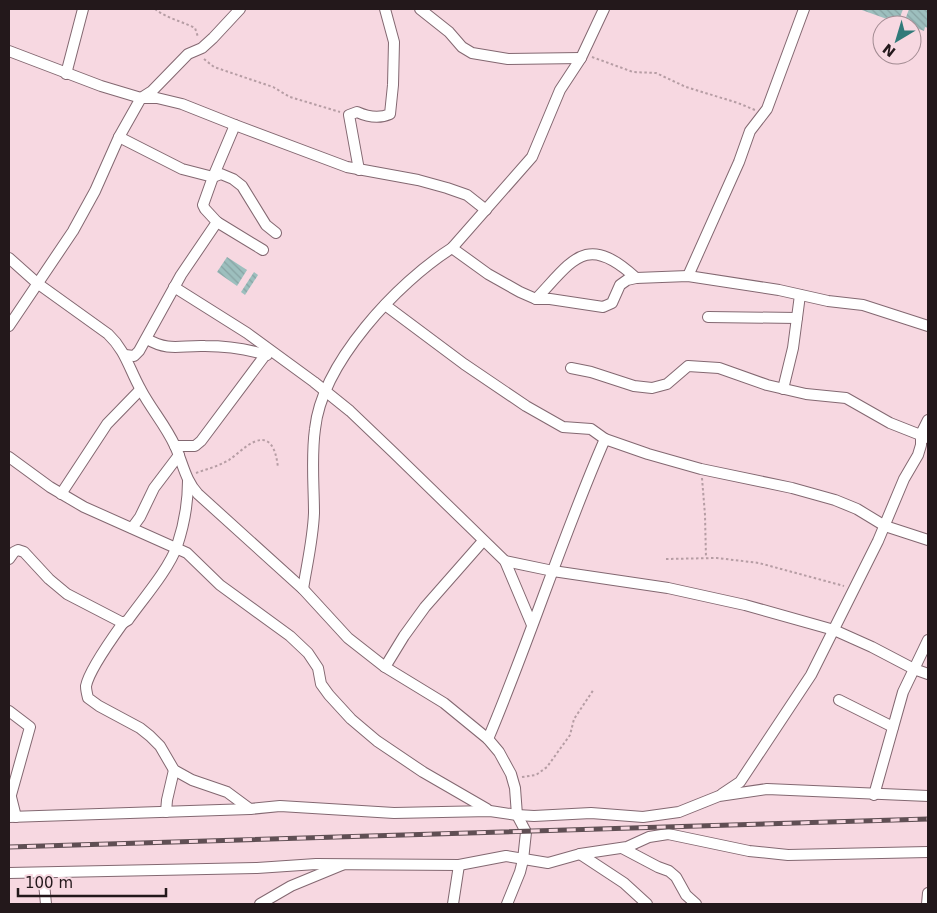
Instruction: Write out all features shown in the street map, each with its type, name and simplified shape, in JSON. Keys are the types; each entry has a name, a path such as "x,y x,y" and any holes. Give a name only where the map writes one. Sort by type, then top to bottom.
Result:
{"street":[{"path":"66,74 83,9"},
{"path":"9,326 66,243 91,199 119,137 141,98 152,91 188,54 200,49 228,24 240,9"},
{"path":"359,170 349,115 357,112 368,117 390,114 394,42 385,9"},
{"path":"420,9 449,32 462,47 472,53 508,59 582,56"},
{"path":"303,589 314,516 314,430 326,391 351,343 423,269 452,248 532,157 560,90 582,56 604,9"},
{"path":"688,276 739,162 750,131 767,109 804,9"},
{"path":"9,51 66,74 141,98 157,98 182,104 359,170 399,176 447,188 467,195 486,210"},
{"path":"235,125 203,205 217,222 263,250"},
{"path":"119,137 182,168 213,177 221,174 233,179 242,186 266,225 276,233"},
{"path":"125,355 134,356 140,351 190,260 217,222"},
{"path":"452,248 488,274 536,299 550,299 603,307 612,303 623,282 636,278 688,276 828,301 863,305 928,326"},
{"path":"536,299 569,263 581,256 592,253 610,258 636,278"},
{"path":"9,258 37,284 108,334 119,344 140,390 167,429 187,479 188,500 176,547 165,568 104,651 86,686 88,698 140,728 150,736 160,746 174,770 192,780 226,792 250,809"},
{"path":"174,287 247,332 268,352 326,391 394,452 505,562 532,625"},
{"path":"783,389 793,348 800,295"},
{"path":"385,306 464,364 526,406 563,426 591,428 605,438 648,454 835,500 857,509 885,526 928,540"},
{"path":"708,317 797,318"},
{"path":"147,339 157,345 168,348 205,346 268,352"},
{"path":"132,528 177,450 198,444 268,352"},
{"path":"570,368 590,372 634,386 652,388 667,384 688,366 719,368 783,389 806,394 846,398 890,423 924,436"},
{"path":"61,494 107,424 140,390"},
{"path":"9,711 30,728 10,792 12,817 250,809 280,806 394,813 490,811 517,815 591,813 642,817 679,812 719,796 740,782 811,674 885,526 904,479 918,455 928,420"},
{"path":"488,740 517,668 584,487 605,438"},
{"path":"9,457 61,494 150,538 188,553 220,585 290,636 308,653 318,668 321,684 329,695 351,719 376,741 490,811"},
{"path":"187,479 205,500 303,589 348,638 385,667 444,704 488,740 505,761 515,788 517,815 526,832 520,872 507,904"},
{"path":"385,667 425,607 483,542"},
{"path":"9,559 18,550 24,552 49,579 67,594 123,623"},
{"path":"505,562 676,589 745,605 834,630 928,674"},
{"path":"874,795 903,692 928,640"},
{"path":"839,700 893,727"},
{"path":"166,812 174,770"},
{"path":"719,796 767,789 928,796"},
{"path":"9,873 257,868 316,864 459,865 506,856 523,860 548,862 580,854 622,848 649,837 668,834 749,852 788,855 928,852"},
{"path":"622,848 669,871 676,877 686,895 696,904"},
{"path":"580,854 624,883 647,904"},
{"path":"260,904 291,886 344,864"},
{"path":"453,904 459,865"},
{"path":"42,873 46,904"},
{"path":"927,904 928,893"}],"path":[{"path":"155,9 164,17 176,19 194,28 200,49 209,64 214,67 273,87 290,97 349,115"},
{"path":"582,56 603,60 633,72 656,74 686,87 738,102 763,114"},
{"path":"187,479 224,462 248,445 259,441 269,442 275,450 278,468"},
{"path":"700,468 705,514 706,558"},
{"path":"666,559 706,558 764,564 854,588"},
{"path":"512,778 536,775 547,767 570,734 574,719 594,689"}],"building":[{"path":"859,9 903,9 901,15 876,15"},
{"path":"909,9 928,9 928,28 925,27 924,31 922,30 922,15 907,15"},
{"path":"227,257 247,270 237,286 217,272"},
{"path":"254,272 258,275 245,295 241,292"}],"railway":[{"path":"9,847 928,819"}]}
